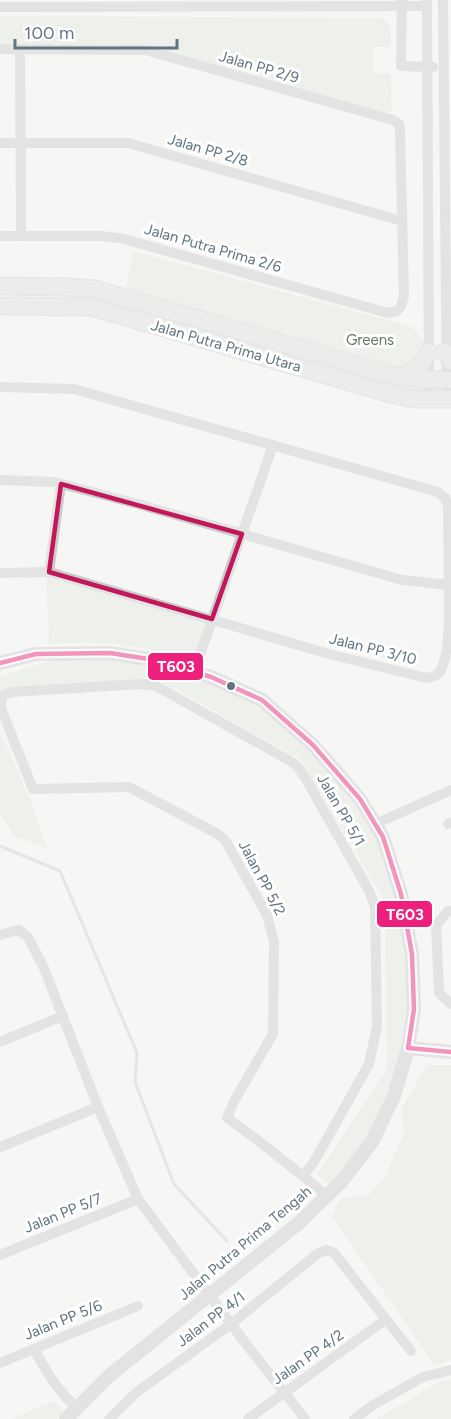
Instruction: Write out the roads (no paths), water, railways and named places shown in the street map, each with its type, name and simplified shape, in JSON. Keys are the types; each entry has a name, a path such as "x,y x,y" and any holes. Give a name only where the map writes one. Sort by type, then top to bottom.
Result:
{"main road":[{"name":"Jalan Putra Prima Utara","path":"0,286 95,289 403,377 449,380"},
{"name":"Jalan Putra Prima Utara","path":"0,306 91,308 387,393 413,399 449,399"},
{"path":"403,377 414,372 422,363 442,355"}],"street":[{"path":"429,399 429,380 442,355 448,215 443,0"},
{"path":"402,3 401,66 443,67"},
{"path":"0,7 427,3 428,216 442,355 449,380 449,399"},
{"name":"Jalan PP 2/9","path":"0,49 145,50 393,120 399,124 402,220"},
{"path":"20,49 21,236"},
{"name":"Jalan PP 2/8","path":"0,143 128,143 402,220"},
{"path":"428,195 448,195"},
{"path":"428,216 448,215"},
{"name":"Jalan Putra Prima 2/6","path":"0,236 102,236 124,239 388,313 396,311 401,306 404,296 402,220"},
{"name":"Jalan PP 3/10","path":"0,387 74,389 438,492 445,498 448,505 447,652 439,672 426,678 329,654 49,572 0,573"},
{"path":"194,672 273,445"},
{"path":"0,480 61,484 402,580 449,585"},
{"path":"49,572 61,484"},
{"name":"Jalan Putra Prima Tengah","path":"0,663 36,654 110,652 155,660 211,677 262,700 313,745 360,799 383,837 401,894 412,954 414,1009 408,1048 394,1096 372,1142 342,1181 300,1222 142,1348 76,1407 66,1419"},
{"name":"Jalan PP 5/1","path":"16,742 1,708 2,696 10,692 142,684 156,686 287,759 297,766 306,779 368,889 375,906 376,1026 369,1064 314,1161 303,1176"},
{"name":"Jalan PP 5/2","path":"16,742 33,789 129,787 216,833 232,850 267,915 274,942 273,1034 233,1103 227,1118 267,1146 303,1176"},
{"path":"375,824 451,790"},
{"path":"449,911 436,925 439,993 451,1004"},
{"path":"5,933 19,930 28,937 44,968 98,1107 138,1199 305,1419"},
{"path":"0,1042 63,1016"},
{"path":"408,1048 451,1052"},
{"path":"0,1148 98,1107"},
{"path":"303,1176 327,1196"},
{"name":"Jalan PP 5/7","path":"0,1255 138,1199"},
{"name":"Jalan PP 4/1","path":"109,1419 137,1392 231,1324 317,1254 326,1250 334,1253 385,1320"},
{"name":"Jalan PP 5/6","path":"0,1363 138,1306"},
{"path":"385,1320 411,1351"},
{"name":"Jalan PP 4/2","path":"248,1419 385,1320"},
{"path":"34,1349 48,1377 62,1395 76,1407"},
{"path":"354,1419 373,1405 423,1377 451,1370"}],"waterway":[{"path":"0,846 60,871 137,1053 135,1082 174,1184 227,1241"}],"park label":[{"name":"Greens","path":"370,340"}]}
